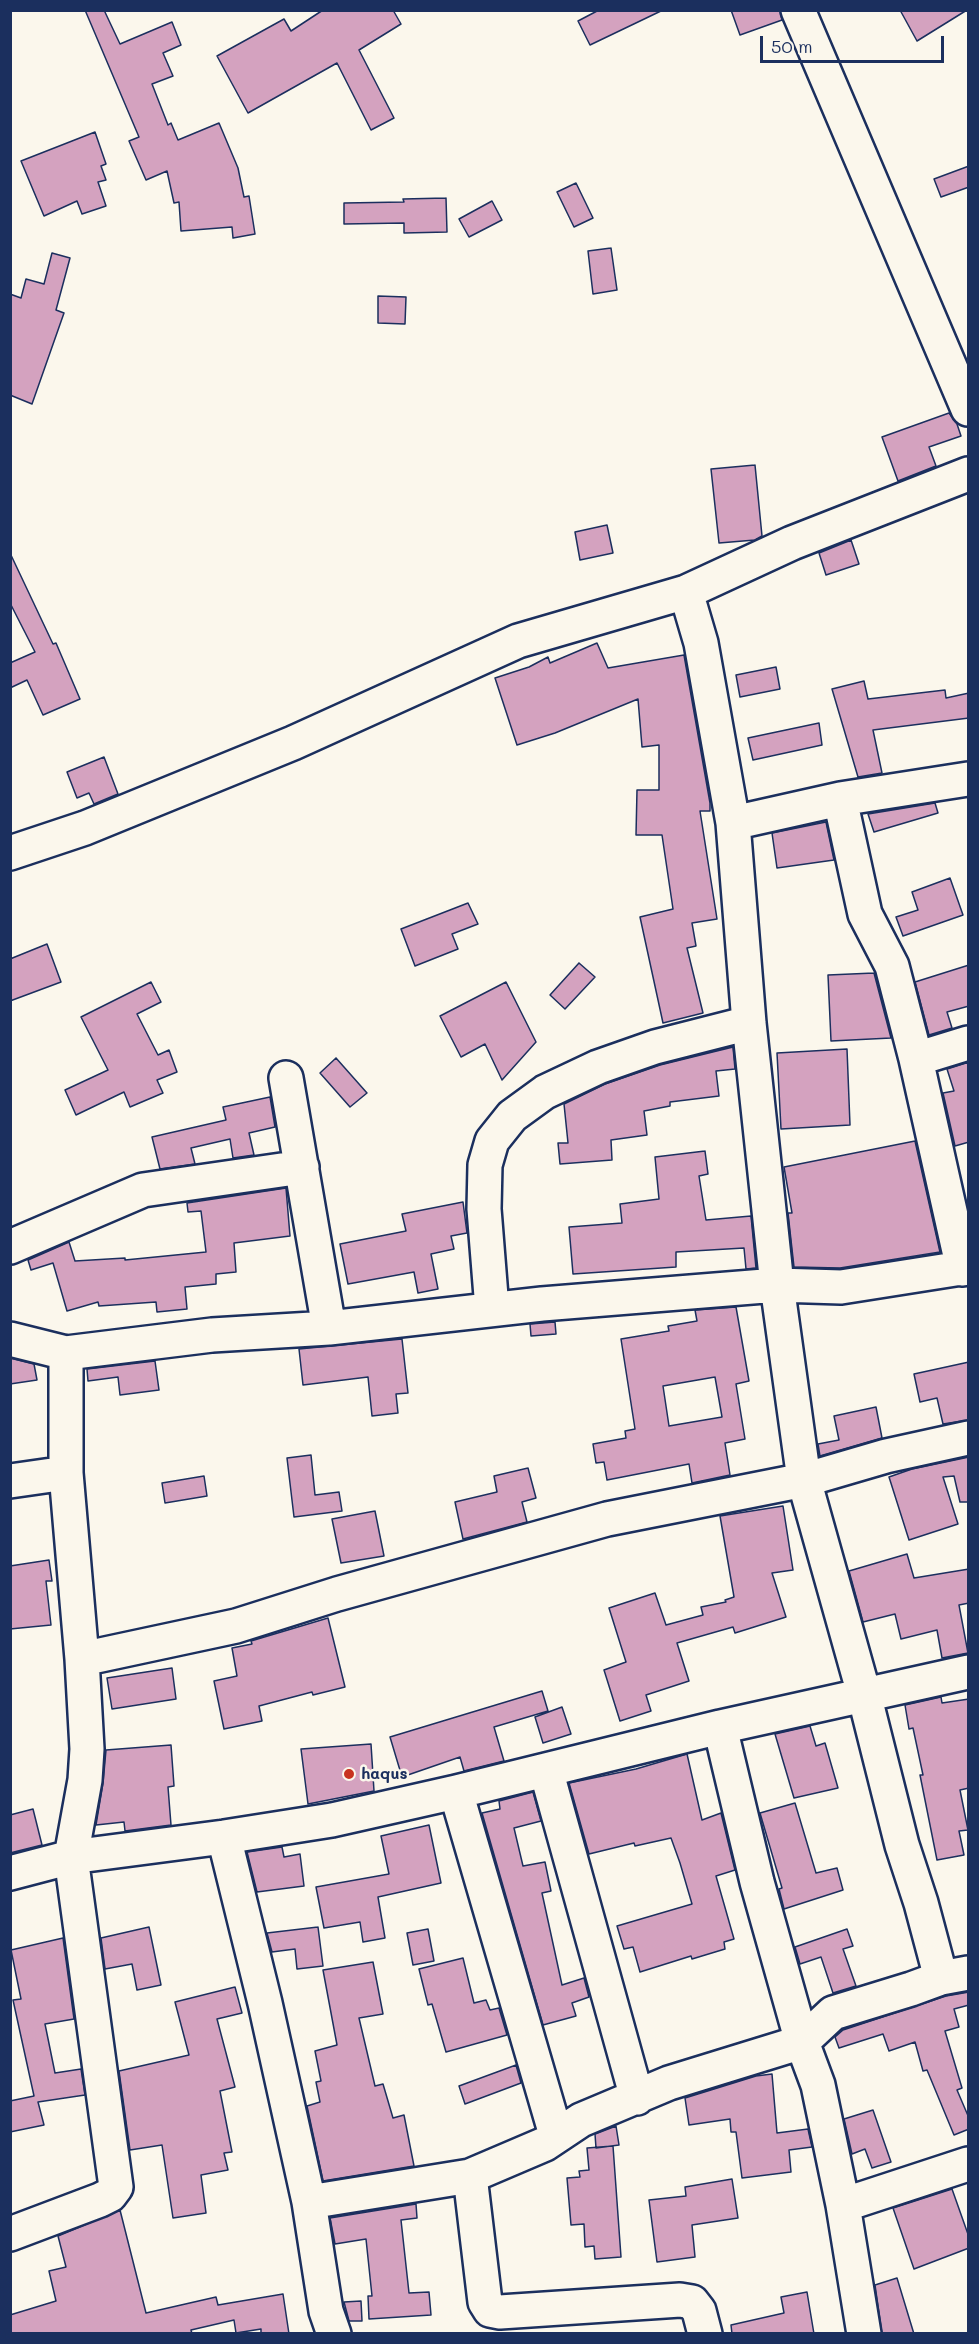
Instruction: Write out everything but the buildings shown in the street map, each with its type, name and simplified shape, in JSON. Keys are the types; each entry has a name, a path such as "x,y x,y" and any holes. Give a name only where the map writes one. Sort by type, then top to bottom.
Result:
{"street":[{"path":"798,10 969,409"},
{"path":"10,853 85,828 293,743 518,641 686,592 792,543 969,474"},
{"path":"309,2202 470,2176 545,2144 581,2120 669,2083 802,2042 833,2013 955,1975 921,1903 902,1845 864,1694 804,1480 777,1286 749,1023 733,823 702,652 686,592"},
{"path":"733,823 840,799 969,779"},
{"path":"10,1339 66,1353 212,1335 329,1328 492,1309 777,1286 841,1287 966,1268 892,966 866,914 840,799"},
{"path":"492,1309 484,1209 485,1165 492,1141 512,1116 545,1092 598,1067 655,1047 749,1023"},
{"path":"916,1059 969,1043"},
{"path":"286,1078 329,1328"},
{"path":"10,1247 143,1190 302,1167"},
{"path":"10,2234 100,2200 110,2195 116,2187 71,1857 85,1780 87,1749 82,1659 66,1473 66,1353"},
{"path":"82,1659 236,1626 337,1594 608,1519 804,1480 886,1456 969,1437"},
{"path":"10,1481 66,1473"},
{"path":"10,1873 71,1857 332,1820 720,1727 969,1672"},
{"path":"720,1727 757,1882 802,2042 818,2085 843,2205 864,2334"},
{"path":"546,1770 637,2098"},
{"path":"456,1792 556,2135"},
{"path":"224,1837 266,2003 309,2202 326,2311 334,2334"},
{"path":"843,2205 969,2164"},
{"path":"470,2176 485,2302 490,2310 500,2312 680,2300 692,2302 699,2311 705,2334"}],"place":[{"name":"haqus","path":"349,1774"}]}
